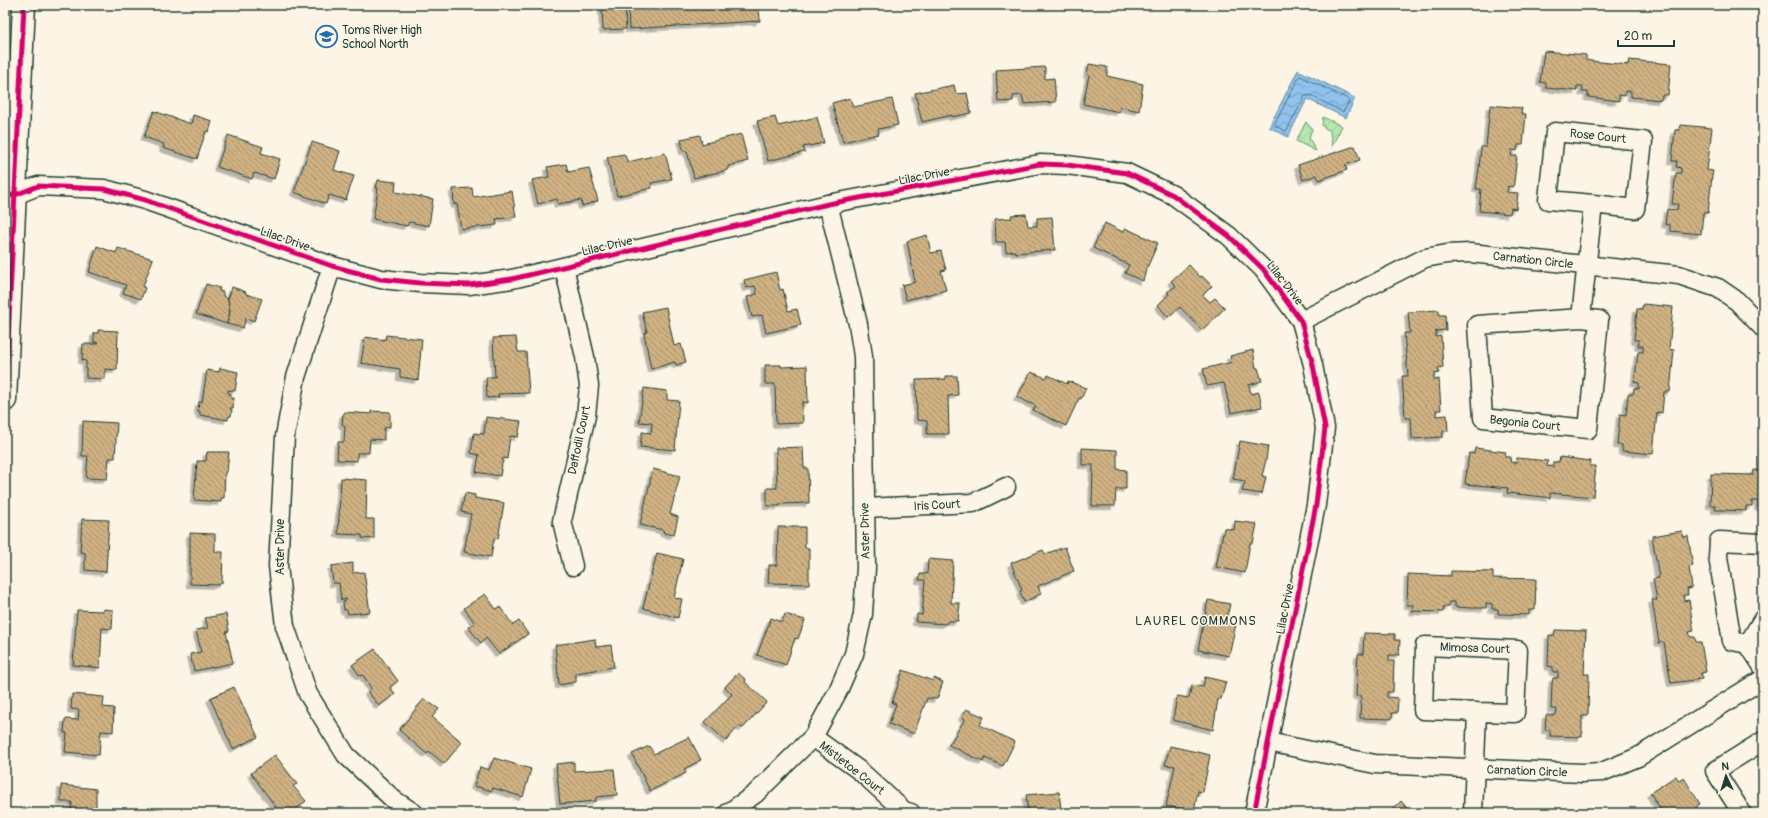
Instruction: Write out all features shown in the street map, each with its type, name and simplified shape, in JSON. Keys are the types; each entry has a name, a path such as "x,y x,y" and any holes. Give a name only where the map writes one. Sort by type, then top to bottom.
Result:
{"main road":[{"path":"5,400 10,195 24,5"}],"street":[{"name":"Rose Court","path":"1555,132 1643,141 1635,209 1593,204 1548,200 1555,132"},
{"name":"Lilac Drive","path":"10,195 38,186 104,189 145,200 332,266 381,279 420,283 469,285 512,279 828,204 1040,164 1068,165 1127,173 1173,195 1229,236 1263,269 1301,321 1313,365 1325,428 1316,505 1254,813"},
{"name":"Aster Drive","path":"728,813 756,794 813,737 838,691 854,654 863,614 866,568 863,356 858,324 828,204"},
{"path":"1581,318 1593,204"},
{"name":"Carnation Circle","path":"1301,321 1425,258 1447,254 1470,253 1679,275 1718,288 1760,318"},
{"name":"Aster Drive","path":"332,266 296,377 285,436 278,566 285,626 308,694 346,755 394,800 414,813"},
{"name":"Daffodil Court","path":"564,267 585,357 588,386 586,416 562,521 573,566"},
{"name":"Begonia Court","path":"1581,318 1599,320 1588,429 1483,418 1477,325 1581,318"},
{"name":"Iris Court","path":"865,508 972,503 1006,487"},
{"path":"1763,543 1718,541 1718,557 1732,641 1748,644 1763,667"},
{"path":"1748,644 1763,618"},
{"name":"Mimosa Court","path":"1426,646 1518,650 1515,713 1477,712 1423,710 1426,646"},
{"name":"Carnation Circle","path":"1268,742 1375,764 1582,773 1602,772 1638,757 1763,679"},
{"path":"1473,813 1477,712"},
{"name":"Mistletoe Court","path":"813,737 860,771 904,811 910,813"},
{"path":"1742,813 1715,771 1763,741"}],"green space":[{"path":"1323,117 1342,126 1332,146 1330,131 1322,126"},
{"path":"1306,122 1312,129 1309,138 1316,151 1296,141"}],"water":[{"path":"1298,70 1355,98 1346,118 1307,99 1288,137 1269,127"}],"building":[{"path":"602,5 625,5 626,29 603,30"},
{"path":"628,5 759,5 760,21 629,29"},
{"path":"1544,51 1586,55 1586,60 1628,65 1629,60 1671,64 1668,95 1662,95 1661,100 1631,97 1631,91 1625,91 1625,96 1619,95 1619,101 1588,97 1588,92 1582,92 1583,86 1577,86 1577,91 1546,88 1546,83 1540,82"},
{"path":"1089,64 1107,67 1107,76 1143,84 1139,111 1120,107 1119,112 1083,104 1089,75 1087,74"},
{"path":"1045,67 1045,79 1054,78 1056,102 1024,104 1022,95 1013,96 1013,101 998,102 996,70"},
{"path":"954,85 956,94 967,93 971,113 952,117 952,115 922,122 915,93"},
{"path":"850,98 853,107 892,99 898,125 878,129 879,134 843,142 832,103"},
{"path":"1490,105 1522,108 1521,114 1526,114 1523,145 1518,145 1517,151 1512,150 1511,156 1517,156 1513,187 1508,186 1507,192 1518,193 1516,209 1511,208 1510,214 1479,211 1481,189 1476,189 1481,147 1486,147"},
{"path":"154,111 191,124 193,115 212,121 209,132 206,131 197,159 163,148 164,144 144,137"},
{"path":"775,117 778,126 817,117 824,143 803,147 805,152 768,161 757,121"},
{"path":"1681,125 1712,128 1707,170 1713,171 1708,213 1703,213 1701,234 1670,231 1670,225 1665,224 1667,209 1677,210 1678,204 1672,204 1676,173 1681,173 1681,168 1676,167 1677,161 1672,161 1675,130 1680,130"},
{"path":"741,134 748,161 728,166 728,170 694,178 687,151 683,151 681,139 700,135 702,144"},
{"path":"228,135 263,147 261,153 280,159 274,179 254,173 252,179 217,167"},
{"path":"312,142 340,151 334,170 354,176 346,200 329,195 326,204 294,192"},
{"path":"1355,146 1360,160 1345,165 1347,170 1319,180 1317,175 1303,180 1298,165"},
{"path":"665,153 672,179 651,183 652,188 617,196 607,157 624,154 628,162"},
{"path":"566,164 568,172 589,168 598,201 582,206 581,200 558,204 557,199 538,204 532,180 549,177 547,167"},
{"path":"378,180 396,182 395,192 433,199 429,226 409,222 407,226 373,219"},
{"path":"472,188 473,197 512,191 516,217 496,219 497,225 461,229 457,204 454,205 453,189"},
{"path":"1026,214 1028,226 1037,226 1037,218 1052,217 1055,250 1016,253 1015,251 1006,252 1005,242 996,242 995,219 1012,218 1011,215"},
{"path":"1105,223 1123,232 1125,228 1158,243 1146,270 1143,281 1125,273 1129,265 1093,248"},
{"path":"927,235 931,253 941,251 946,270 941,271 946,290 906,300 902,285 915,282 907,241"},
{"path":"97,246 116,253 118,248 153,259 143,286 145,288 141,299 123,293 126,285 89,272"},
{"path":"1189,265 1200,277 1202,276 1212,286 1203,295 1210,302 1215,298 1225,308 1202,330 1180,307 1168,317 1158,305 1169,294 1167,292 1176,286 1171,281"},
{"path":"776,272 780,290 783,289 788,311 797,309 801,325 766,333 762,315 752,317 747,297 757,294 755,286 746,288 744,280"},
{"path":"206,284 220,288 219,291 223,292 223,296 228,299 230,312 227,324 196,314"},
{"path":"232,287 246,292 246,294 262,299 254,321 246,318 243,328 227,324 230,312 228,299"},
{"path":"1643,304 1673,307 1669,349 1674,350 1670,392 1664,392 1662,413 1657,412 1653,454 1622,451 1622,445 1617,445 1620,414 1626,415 1628,394 1633,394 1634,388 1639,389 1639,383 1634,382 1638,352 1643,352 1643,346 1638,346 1639,340 1634,340 1637,309 1642,309"},
{"path":"666,307 674,346 681,344 686,362 676,365 675,362 651,369 644,333 647,332 642,312"},
{"path":"1439,310 1439,315 1445,315 1446,330 1436,331 1436,337 1441,336 1443,367 1438,368 1439,373 1434,374 1434,380 1439,379 1441,410 1436,410 1436,416 1447,415 1448,431 1443,431 1443,437 1412,439 1411,418 1405,418 1402,376 1408,376 1404,333 1410,333 1408,312"},
{"path":"98,330 118,331 117,370 105,369 105,379 86,378 86,361 82,360 83,344 98,344 97,342 94,343 94,333 98,333"},
{"path":"386,335 422,339 418,380 400,377 400,369 361,363 365,337 385,340"},
{"path":"516,337 518,352 526,352 529,393 498,394 499,397 487,398 486,377 495,377 493,338"},
{"path":"1253,350 1256,368 1258,368 1262,381 1249,385 1251,394 1259,392 1262,407 1231,413 1224,383 1207,386 1203,369 1232,362 1230,356"},
{"path":"765,365 781,365 781,367 807,366 808,403 802,402 803,423 776,424 775,384 765,384"},
{"path":"220,368 238,372 235,391 228,390 228,393 231,394 230,398 234,398 233,408 230,408 232,410 231,416 228,417 228,420 200,415 200,412 198,411 199,402 202,402 207,370 219,372"},
{"path":"1031,372 1046,378 1048,375 1067,384 1068,381 1086,388 1081,399 1079,398 1066,426 1033,410 1036,406 1017,397"},
{"path":"946,376 957,376 958,395 948,396 949,434 927,434 927,421 917,420 916,380 946,379"},
{"path":"644,388 667,391 667,400 679,401 675,450 640,447 642,432 651,433 652,423 639,422"},
{"path":"371,411 390,412 390,427 384,428 384,440 370,439 369,453 357,453 357,461 337,460 338,442 344,442 345,426 342,424 343,415 345,412 371,414"},
{"path":"486,417 521,421 518,437 510,436 507,459 503,458 500,476 476,472 479,455 471,453 474,433 484,434"},
{"path":"83,421 117,423 115,458 109,458 107,479 86,478 88,456 82,456"},
{"path":"1240,441 1268,446 1262,476 1266,477 1262,494 1242,491 1245,481 1233,479"},
{"path":"803,447 804,468 808,468 809,503 767,506 767,488 777,488 776,448"},
{"path":"1082,448 1117,450 1117,469 1126,470 1126,489 1116,489 1115,506 1092,506 1093,465 1082,465"},
{"path":"1475,448 1506,452 1505,457 1511,457 1510,462 1516,463 1517,458 1548,461 1547,466 1553,467 1553,462 1559,462 1560,457 1591,461 1590,466 1596,466 1593,497 1550,493 1550,498 1507,493 1508,488 1465,484 1469,453 1474,454"},
{"path":"207,452 229,452 227,472 225,472 224,498 221,498 221,502 194,500 197,461 206,461"},
{"path":"653,469 680,476 670,514 678,517 674,535 664,533 663,530 640,525"},
{"path":"1754,470 1763,471 1763,507 1758,507 1758,501 1752,501 1752,506 1746,506 1746,511 1715,510 1715,505 1710,505 1711,474 1753,475"},
{"path":"341,478 367,480 366,519 374,519 374,539 362,538 362,535 338,534"},
{"path":"465,493 475,495 475,498 504,503 498,539 494,538 491,557 464,552 471,514 461,512"},
{"path":"82,519 109,520 106,572 85,570 85,553 80,552"},
{"path":"1235,521 1257,524 1253,543 1250,543 1245,573 1216,567 1224,528 1234,530"},
{"path":"778,527 805,527 805,548 809,548 809,584 768,583 769,565 777,565"},
{"path":"1682,531 1683,537 1688,536 1693,566 1689,567 1692,588 1687,589 1688,595 1683,595 1684,601 1689,600 1694,631 1689,632 1690,637 1695,637 1696,642 1701,642 1706,672 1701,673 1702,679 1671,683 1664,642 1659,643 1652,600 1657,600 1653,579 1659,578 1652,536"},
{"path":"190,533 215,534 215,552 223,552 222,583 218,585 190,584"},
{"path":"1065,547 1074,571 1038,586 1041,594 1024,602 1020,591 1022,590 1011,563 1043,550 1045,554"},
{"path":"657,553 683,559 674,598 682,599 678,618 643,608"},
{"path":"928,559 953,561 951,603 960,603 958,621 948,621 946,624 916,622 917,614 922,615 925,580 919,580 920,574 927,574"},
{"path":"353,563 353,573 364,572 370,612 348,614 347,610 344,610 343,602 346,601 346,599 341,600 339,583 333,583 331,566"},
{"path":"1451,571 1493,572 1493,578 1536,579 1535,610 1529,610 1529,615 1498,614 1498,609 1492,609 1492,604 1486,603 1486,608 1471,608 1455,607 1455,602 1449,602 1449,607 1444,607 1443,612 1412,611 1413,605 1407,605 1408,574 1451,576"},
{"path":"485,594 496,609 500,607 513,625 519,621 528,634 499,654 486,638 481,643 468,627 475,623 464,608"},
{"path":"1208,600 1230,604 1226,621 1236,624 1229,656 1198,650"},
{"path":"103,609 113,610 112,629 102,628 100,668 73,665 77,610 103,611"},
{"path":"226,614 229,631 226,632 233,663 194,671 190,654 201,652 196,630 208,628 205,618"},
{"path":"785,614 805,620 798,639 795,638 786,665 757,655 771,618 782,622"},
{"path":"1555,630 1586,631 1584,674 1589,674 1588,716 1582,716 1582,737 1550,736 1550,730 1545,730 1546,715 1556,715 1557,709 1551,709 1552,683 1553,678 1558,678 1558,672 1553,672 1553,667 1548,666 1549,635 1554,636"},
{"path":"1364,633 1395,634 1395,640 1400,640 1399,655 1389,655 1389,661 1394,661 1393,692 1387,692 1387,697 1398,698 1397,713 1392,713 1392,719 1360,718 1361,696 1356,696 1358,654 1363,654"},
{"path":"595,639 596,647 611,645 614,667 576,673 576,682 559,685 555,645"},
{"path":"375,649 398,681 390,687 395,694 379,706 368,692 371,688 363,675 360,676 352,665"},
{"path":"903,670 933,681 934,678 943,682 937,699 927,698 914,734 889,724 896,704 892,703"},
{"path":"738,673 746,680 745,682 767,702 743,728 739,726 726,741 705,722 732,694 725,687"},
{"path":"1205,677 1226,682 1221,699 1218,699 1213,730 1173,720 1177,696 1189,698 1192,685 1203,687"},
{"path":"234,687 258,737 233,749 210,698"},
{"path":"72,694 104,697 103,707 114,708 113,732 101,731 99,755 65,752 67,733 64,733 65,719 78,720 79,710 71,709"},
{"path":"424,699 439,709 432,717 462,742 444,764 429,751 427,754 399,730"},
{"path":"966,709 984,717 980,725 1015,742 1003,766 985,758 983,762 949,745 965,719 962,717"},
{"path":"689,737 701,760 684,769 686,773 650,791 632,754 649,746 654,754"},
{"path":"1170,746 1210,755 1203,792 1198,791 1194,811 1166,806 1175,766 1165,765"},
{"path":"275,755 297,784 293,786 306,801 292,813 280,813 251,773"},
{"path":"494,758 531,769 523,797 493,788 492,791 474,786 480,767 489,770"},
{"path":"574,762 574,771 614,769 617,795 596,797 596,801 560,804 556,764"},
{"path":"1676,776 1679,781 1684,778 1700,804 1696,807 1699,812 1663,813 1650,793"},
{"path":"61,785 96,789 96,809 104,810 104,813 71,813 72,802 61,802"},
{"path":"1059,792 1061,809 1054,809 1055,813 1028,813 1026,795"},
{"path":"1401,801 1411,813 1388,813 1397,805"}],"cycle path":[{"path":"5,400 24,5"},
{"path":"5,196 15,195 38,186 104,189 145,200 332,266 381,279 420,283 469,285 512,279 828,204 1040,164 1067,165 1127,173 1173,195 1229,236 1263,269 1301,321 1313,365 1325,428 1316,505 1254,813"}],"place":[{"name":"Toms River High School North","path":"326,37"}],"district":[{"name":"LAUREL COMMONS","path":"1196,620"}]}
